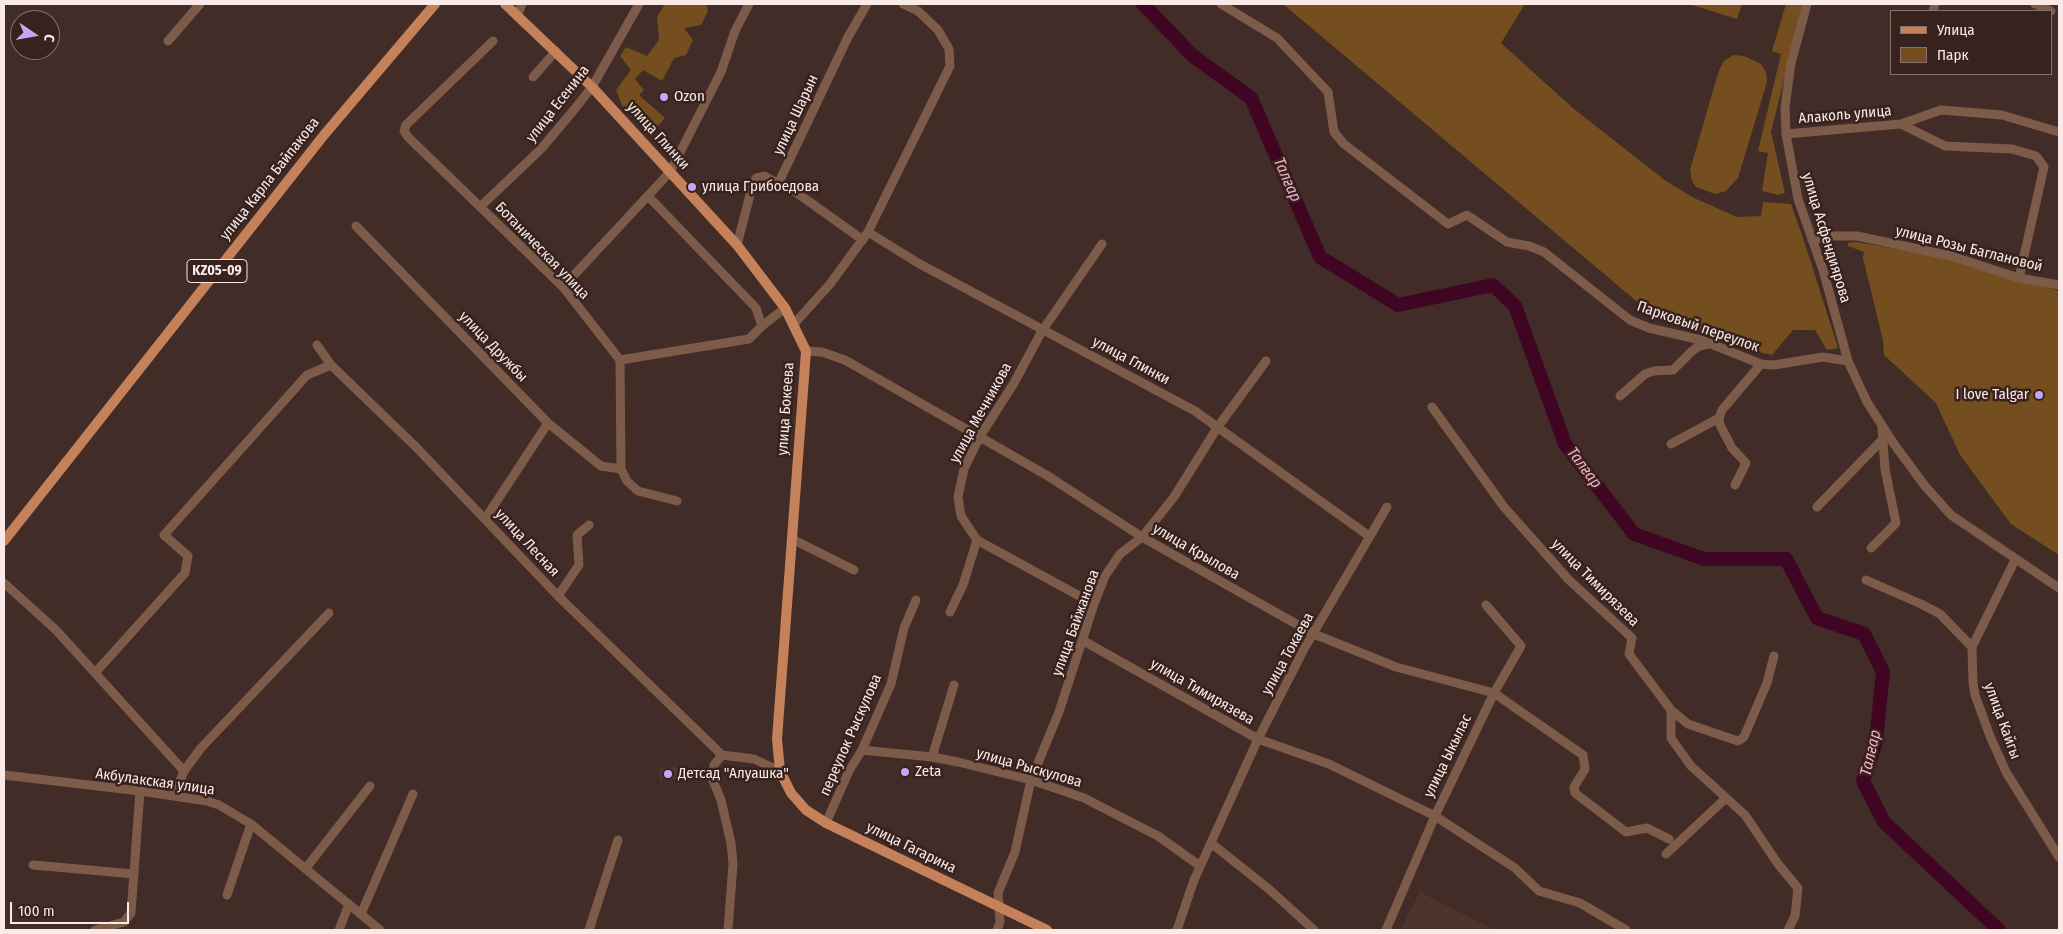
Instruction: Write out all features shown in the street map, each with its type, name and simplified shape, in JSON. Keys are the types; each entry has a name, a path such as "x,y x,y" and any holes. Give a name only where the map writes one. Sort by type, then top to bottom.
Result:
{"main road":[{"name":"улица Карла Байпакова","path":"4,541 324,135 435,4"},
{"name":"улица Глинки","path":"504,4 592,87 737,245 785,308 794,324"},
{"name":"улица Бокеева","path":"780,771 777,739 806,351 794,324"},
{"name":"улица Гагарина","path":"780,771 791,793 806,810 826,823 1047,930"}],"street":[{"path":"168,41 200,4"},
{"path":"517,16 522,4"},
{"name":"улица Есенина","path":"480,207 541,150 592,87 639,4"},
{"path":"563,287 670,172 721,72 735,30 749,4"},
{"name":"улица Шарын","path":"779,182 848,37 867,4"},
{"path":"794,324 830,284 866,236 950,66 949,49 938,30 918,11 903,4"},
{"name":"Парковый переулок","path":"1221,4 1277,38 1328,92 1334,132 1344,144 1448,224 1467,215 1508,242 1529,246 1544,252 1630,320 1649,328 1709,344 1761,364 1774,365 1823,357 1848,360"},
{"name":"улица Асфендиярова","path":"1808,4 1791,63 1785,107 1786,134 1798,199 1823,270 1848,360 1867,402 1881,425 1925,486 1951,515 2059,588"},
{"path":"2035,4 2049,10"},
{"name":"Ботаническая улица","path":"493,41 406,125 404,131 408,138 563,287 620,360"},
{"path":"533,77 556,51"},
{"path":"1901,124 1941,110 2002,115 2059,132"},
{"name":"Алаколь улица","path":"1786,134 1901,124 1945,146 2012,150 2036,156 2044,167 2019,278"},
{"path":"737,245 751,190 756,178 764,176 779,182"},
{"name":"улица Глинки","path":"779,182 866,236 1195,412 1369,536"},
{"path":"648,196 756,308 762,326"},
{"name":"улица Дружбы","path":"356,226 548,423 601,466 621,469"},
{"name":"улица Розы Баглановой","path":"1812,240 1830,236 1857,236 1952,256 2019,278 2059,285"},
{"name":"улица Мечникова","path":"1094,604 977,540 961,516 958,497 964,469 979,438 1014,382 1042,331 1102,244"},
{"path":"678,501 638,491 627,481 621,469 620,360 748,339 785,308"},
{"path":"1620,396 1646,374 1654,371 1673,370 1699,346 1709,344"},
{"name":"улица Лесная","path":"317,345 331,365 416,447 558,596 722,755"},
{"name":"улица Крылова","path":"806,351 822,352 845,360 1048,476 1142,537 1314,634 1396,667 1494,693 1583,755 1585,769 1574,787 1575,793 1626,832 1647,828 1669,839"},
{"name":"улица Байжанова","path":"999,926 998,894 1015,852 1031,780 1059,712 1105,576 1120,554 1142,537 1174,497 1217,428 1266,361"},
{"path":"1735,485 1746,463 1732,448 1720,426 1719,418 1722,410 1761,364"},
{"path":"95,673 185,573 188,556 164,535 307,375 331,365"},
{"name":"улица Тимирязева","path":"1432,407 1504,507 1569,580 1632,638 1629,654 1671,710"},
{"path":"1671,444 1719,418"},
{"path":"485,519 548,423"},
{"path":"1871,548 1896,523 1885,469 1881,425"},
{"path":"1817,507 1882,439"},
{"name":"улица Токаева","path":"1177,930 1200,866 1258,739 1304,650 1387,507"},
{"path":"558,596 579,565 577,535 589,525"},
{"path":"792,539 854,570"},
{"path":"950,612 963,585 977,540"},
{"name":"улица Кайгы","path":"2015,560 1972,647 1975,695 1990,736 2014,785 2059,857"},
{"path":"1866,580 1940,614 1972,647"},
{"path":"4,583 56,630 184,771"},
{"name":"переулок Рыскулова","path":"826,823 849,770 862,750 890,684 904,628 916,600"},
{"name":"улица Ыкылас","path":"1386,930 1434,816 1494,693 1521,646 1486,605"},
{"path":"174,796 184,771 202,748 329,613"},
{"name":"улица Тимирязева","path":"1082,640 1258,739 1329,764 1434,816 1515,868 1539,891 1580,903 1626,930"},
{"path":"1671,710 1688,724 1738,741 1744,737 1767,683 1774,656"},
{"path":"932,757 954,685"},
{"path":"1671,710 1672,738 1691,766 1746,815 1778,864 1798,888 1795,916 1788,930"},
{"name":"улица Рыскулова","path":"862,750 932,757 1031,780 1084,798 1150,832 1200,866"},
{"path":"728,930 733,864 732,844 721,800 712,778 714,765 722,755 754,759 780,771"},
{"name":"Акбулакская улица","path":"4,776 140,791 219,805 251,824 380,930"},
{"path":"306,868 370,786"},
{"path":"95,930 124,922 131,913 140,791"},
{"path":"361,914 413,794"},
{"path":"1666,854 1726,798"},
{"path":"227,895 251,824"},
{"path":"589,930 618,840"},
{"path":"1211,843 1270,890 1314,930"},
{"path":"33,865 134,874"},
{"path":"339,930 350,904"},
{"path":"999,926 1018,916"}],"shaded area":[{"name":"Детсад \"Алуашка\"","path":"677,767 678,779 660,780 659,768"},
{"path":"1420,892 1495,930 1400,930"}],"green space":[{"path":"665,4 706,4 708,11 701,25 684,28 693,40 686,55 674,58 662,81 643,70 635,79 644,90 639,95 665,118 657,127 624,110 616,90 631,70 620,56 626,47 647,56 659,40 657,17"},
{"path":"1283,4 1525,4 1501,43 1574,109 1666,181 1694,198 1737,217 1761,216 1763,202 1791,204 1838,348 1827,350 1815,330 1793,330 1772,355 1734,346 1641,305"},
{"path":"1689,4 1742,4 1737,19"},
{"path":"1786,4 1803,4 1771,132 1785,193 1778,195 1762,191 1768,153 1758,151 1781,54 1772,51"},
{"path":"1733,55 1744,56 1761,64 1766,72 1767,82 1738,178 1726,191 1715,194 1696,187 1692,181 1690,170 1719,70 1724,61"},
{"path":"1856,242 1959,260 2059,291 2059,555 2011,524 1960,455 1936,403 1884,355 1883,340 1863,258 1864,252 1848,246 1848,243"}],"waterway":[{"name":"Талғар","path":"1143,4 1193,56 1251,98 1320,257 1398,305 1493,285 1515,306 1565,444 1634,534 1704,559 1786,559 1817,618 1864,634 1883,672 1876,741 1863,781 1884,822 1999,930"}],"place":[{"name":"Ozon","path":"664,97"},
{"name":"улица Грибоедова","path":"692,187"},
{"name":"I love Talgar","path":"2039,395"},
{"name":"Zeta","path":"905,772"},
{"name":"Детсад \"Алуашка\"","path":"668,774"}]}
